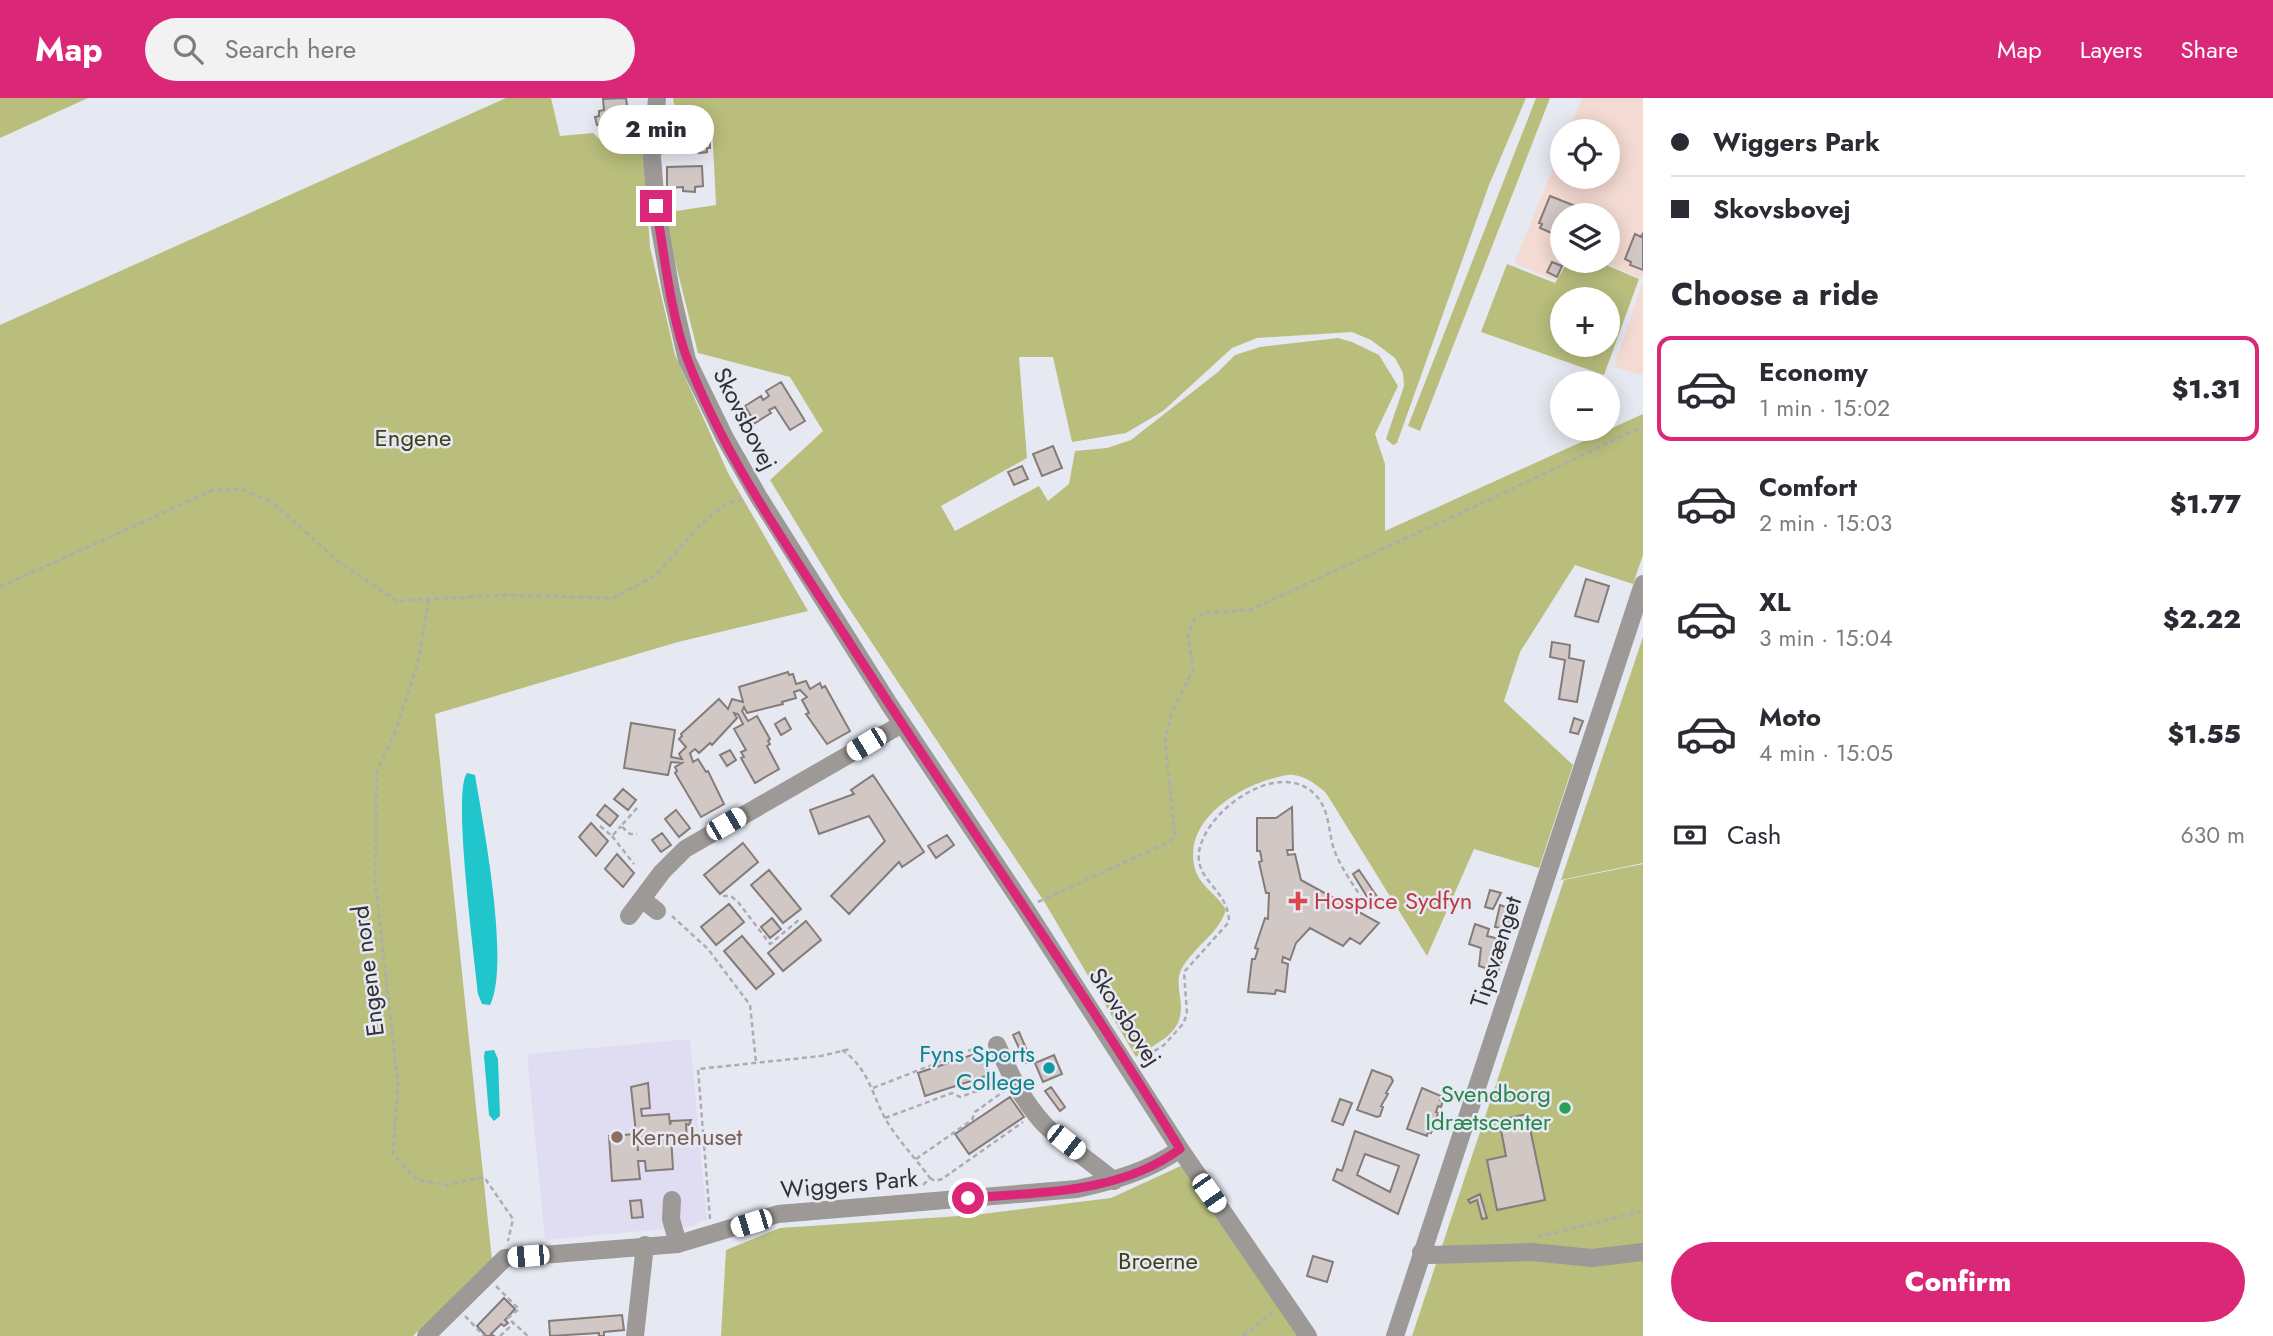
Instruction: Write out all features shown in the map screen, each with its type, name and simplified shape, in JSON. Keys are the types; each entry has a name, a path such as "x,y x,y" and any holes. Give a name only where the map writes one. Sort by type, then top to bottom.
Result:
{"street":[{"name":"Skovsbovej","path":"657,98 652,157 656,206 671,291 687,360 725,438 758,496 902,724 1025,908 1180,1149 1308,1336"},
{"name":"Tipsvænget","path":"1395,1336 1643,584"},
{"path":"629,916 662,872 685,849 902,724"},
{"path":"642,899 657,911"},
{"path":"997,1045 1013,1081 1040,1118 1114,1181"},
{"name":"Wiggers Park","path":"505,1258 678,1244 778,1214 1077,1189 1114,1181 1160,1163 1180,1149"},
{"path":"671,1200 671,1219 678,1244"},
{"path":"635,1336 645,1245"},
{"path":"1422,1252 1430,1255 1544,1252 1592,1258 1643,1252"},
{"path":"426,1336 505,1258"}],"path":[{"path":"1025,908 1171,841 1175,836 1166,742 1171,714 1193,670 1188,636 1194,620 1203,613 1250,610 1643,426"},
{"path":"0,587 213,490 242,489 272,502 338,561 397,601 505,595 612,598 656,575 701,524 725,504 758,496"},
{"name":"Engene nord","path":"429,599 417,666 395,733 377,770 375,881 398,1084 393,1154 417,1180 447,1185 484,1177 513,1219 505,1258"},
{"path":"1128,1068 1178,1033 1187,1014 1184,972 1229,922 1226,903 1205,878 1199,866 1199,853 1204,834 1225,808 1237,799 1274,782 1298,783 1309,788 1323,806 1335,852 1365,903"},
{"path":"612,836 637,808"},
{"path":"600,826 612,836 634,864"},
{"path":"621,826 630,834 637,834"},
{"path":"723,896 731,896 738,902 770,944 800,919"},
{"path":"657,911 664,909 708,948 750,1005 756,1062"},
{"path":"873,1088 940,1063 945,1058 994,1042 997,1045"},
{"path":"711,1235 697,1070 826,1056 850,1049"},
{"path":"842,1050 855,1060 873,1088 885,1118 935,1181 942,1179 1022,1122 1033,1123 1040,1118"},
{"path":"885,1118 952,1093 960,1097 1013,1081"},
{"path":"916,1159 972,1120 975,1112 1013,1081"},
{"path":"923,1192 923,1185 930,1178"},
{"path":"1548,1232 1643,1211"},
{"path":"486,1276 519,1308 509,1318 528,1336"},
{"path":"1243,1336 1284,1302"},
{"path":"456,1307 484,1336"},
{"path":"500,1336 514,1323"}],"shaded area":[{"path":"1582,98 1643,98 1643,279 1620,269 1620,203 1550,203 1550,273 1559,273 1555,280 1514,263 1550,176 1550,189 1620,189 1620,119 1573,119"},
{"path":"1643,280 1643,375 1614,367 1617,357 1620,357 1620,349"},
{"name":"Kernehuset","path":"690,1039 707,1220 697,1222 696,1226 545,1240 527,1054"}],"green space":[{"path":"0,98 88,98 0,138"},
{"name":"Engene","path":"506,98 551,98 560,136 593,133 608,147 643,145 650,247 675,355 728,473 808,611 678,642 435,714 492,1260 413,1336 0,1336 0,325"},
{"path":"673,98 1526,98 1489,185 1397,443 1393,445 1386,439 1404,386 1403,373 1395,358 1371,340 1352,332 1257,338 1232,348 1163,411 1126,433 1072,442 1053,357 1019,357 1027,458 941,506 955,531 1039,486 1048,501 1069,484 1075,451 1107,448 1131,440 1218,372 1235,355 1260,347 1338,338 1379,355 1398,386 1375,434 1385,464 1385,531 1583,441 1620,441 1620,424 1643,414 1643,555 1633,584 1575,565 1520,652 1504,701 1573,765 1539,868 1474,849 1427,956 1326,793 1307,779 1292,775 1246,789 1216,809 1204,822 1196,837 1193,854 1196,872 1202,883 1226,910 1217,927 1181,970 1181,1009 1176,1027 1163,1040 1136,1057 1045,903 842,598 770,480 823,431 790,377 698,353 663,213 716,205 712,124 675,111"},
{"path":"1536,98 1550,98 1420,431 1408,426"},
{"path":"1507,264 1555,283 1561,273 1620,273 1620,271 1639,279 1620,331 1620,287 1550,287 1550,356 1481,332"},
{"path":"1553,357 1611,357 1605,371 1593,371"},
{"path":"1643,637 1643,863 1561,880"},
{"name":"Svendborg Idrætscenter","path":"1643,864 1643,1336 1412,1336 1564,880"},
{"name":"Broerne","path":"1183,1165 1299,1336 721,1336 726,1250 780,1228 974,1215 1111,1198"}],"water":[{"path":"467,773 475,775 494,896 497,960 490,1005 482,1004 478,994 469,914 462,811 463,787"},
{"path":"494,1050 498,1059 500,1116 494,1121 489,1115 484,1056 485,1051"}],"building":[{"path":"626,98 628,112 614,114 615,122 597,125 595,117 599,116 599,111 604,110 603,99"},
{"path":"619,122 637,123 636,140 619,140"},
{"path":"698,133 710,133 710,148 707,148 707,152 699,153"},
{"path":"702,166 703,186 695,187 695,192 683,191 683,187 667,188 667,167"},
{"path":"1550,196 1568,203 1550,203 1550,232 1540,228 1542,224 1539,223"},
{"path":"1643,233 1643,270 1630,265 1631,262 1625,259 1635,234 1641,237"},
{"path":"1550,266 1550,273 1559,273 1557,277 1547,272"},
{"path":"781,382 805,421 790,430 775,407 769,410 771,413 755,423 745,406 761,396 763,400 769,396 766,391"},
{"path":"1053,446 1062,468 1042,476 1033,454"},
{"path":"1022,466 1028,479 1014,485 1008,472"},
{"path":"1586,579 1609,586 1598,622 1575,616"},
{"path":"1552,642 1570,645 1569,658 1584,661 1577,702 1559,699 1565,660 1550,657"},
{"path":"788,672 789,675 793,674 796,684 806,681 810,689 820,683 822,688 825,686 850,731 827,744 806,714 809,713 802,700 807,697 800,690 794,692 796,698 782,702 783,704 747,713 744,707 742,711 748,721 757,716 770,739 767,746 779,769 755,783 741,758 744,757 741,752 746,750 734,729 743,724 738,714 734,713 737,718 712,745 710,743 699,753 695,749 690,753 693,762 698,759 706,772 708,771 724,804 701,817 675,773 675,767 682,763 671,762 668,775 624,768 631,723 675,730 671,757 682,759 679,754 686,747 679,739 681,734 719,699 728,709 732,699 743,702 739,687"},
{"path":"785,718 791,729 781,735 775,724"},
{"path":"1574,718 1583,721 1578,734 1570,732"},
{"path":"730,750 736,760 727,766 720,755"},
{"path":"873,775 924,852 902,867 899,862 849,914 831,896 885,841 869,816 819,834 810,810 854,794 851,790"},
{"path":"623,789 636,800 628,810 614,799"},
{"path":"605,805 618,816 610,826 597,815"},
{"path":"1292,807 1293,850 1287,850 1288,855 1295,854 1301,880 1379,923 1360,944 1350,938 1343,946 1310,928 1296,943 1290,960 1283,957 1282,962 1288,964 1285,992 1248,992 1252,959 1255,959 1258,949 1255,948 1265,918 1268,919 1269,893 1266,893 1259,862 1262,861 1260,851 1257,851 1257,818 1276,818"},
{"path":"676,810 690,828 679,837 665,819"},
{"path":"591,823 608,841 596,856 579,837"},
{"path":"662,833 671,845 661,852 652,840"},
{"path":"947,835 954,845 936,858 928,846"},
{"path":"743,843 758,862 720,894 704,875"},
{"path":"617,854 634,873 623,887 605,869"},
{"path":"769,870 801,909 783,923 751,885"},
{"path":"1359,870 1380,901 1375,903 1372,898 1369,900 1353,874"},
{"path":"1490,890 1501,893 1493,909 1485,907"},
{"path":"729,904 744,922 716,945 701,927"},
{"path":"1500,905 1518,911 1512,930 1495,927"},
{"path":"772,918 781,929 770,938 761,927"},
{"path":"806,921 821,940 783,971 768,953"},
{"path":"1475,924 1489,929 1487,936 1508,941 1498,972 1479,966 1481,948 1469,944"},
{"path":"742,936 774,974 756,989 724,951"},
{"path":"1019,1032 1031,1060 1026,1063 1013,1035"},
{"path":"981,1052 989,1075 925,1096 918,1073"},
{"name":"Fyns Sports College","path":"1054,1055 1062,1074 1043,1082 1035,1063"},
{"path":"1372,1070 1391,1077 1393,1081 1381,1106 1380,1116 1377,1117 1357,1110"},
{"path":"648,1083 650,1108 641,1109 642,1116 669,1114 670,1125 671,1121 691,1120 689,1125 686,1124 687,1139 673,1140 671,1136 673,1169 646,1171 645,1161 638,1161 640,1179 612,1181 609,1136 636,1134 638,1151 631,1087"},
{"path":"1051,1087 1065,1107 1060,1111 1045,1091"},
{"path":"1422,1088 1441,1096 1440,1100 1443,1101 1441,1107 1438,1106 1436,1112 1439,1113 1431,1125 1434,1126 1431,1133 1428,1132 1427,1136 1407,1129"},
{"path":"1010,1097 1024,1117 969,1154 955,1134"},
{"path":"1340,1099 1352,1103 1343,1125 1332,1121"},
{"path":"1527,1114 1545,1200 1497,1210 1487,1160 1506,1156 1499,1120"},
{"path":"1355,1131 1419,1155 1398,1214 1333,1180 1337,1169 1342,1171","holes":["1365,1154 1399,1166 1390,1192 1357,1175"]},
{"path":"1480,1194 1487,1218 1482,1219 1477,1200 1470,1203 1468,1200"},
{"path":"641,1200 643,1217 632,1218 630,1201"},
{"path":"1313,1256 1333,1262 1327,1282 1307,1276"},
{"path":"504,1298 515,1309 505,1320 508,1323 504,1326 501,1324 491,1334 494,1336 486,1336 477,1326"},
{"path":"622,1315 624,1330 604,1332 604,1336 599,1336 599,1333 550,1336 549,1321"}],"place":[{"name":"Hospice Sydfyn","path":"1298,901"},
{"name":"Fyns Sports College","path":"1049,1068"},
{"name":"Svendborg Idrætscenter","path":"1565,1108"},
{"name":"Kernehuset","path":"617,1137"}],"route":[{"path":"656,206 687,360 725,438 758,496 889,704 1025,908 1180,1149 1160,1163 1114,1181 1077,1189 968,1198"}]}
